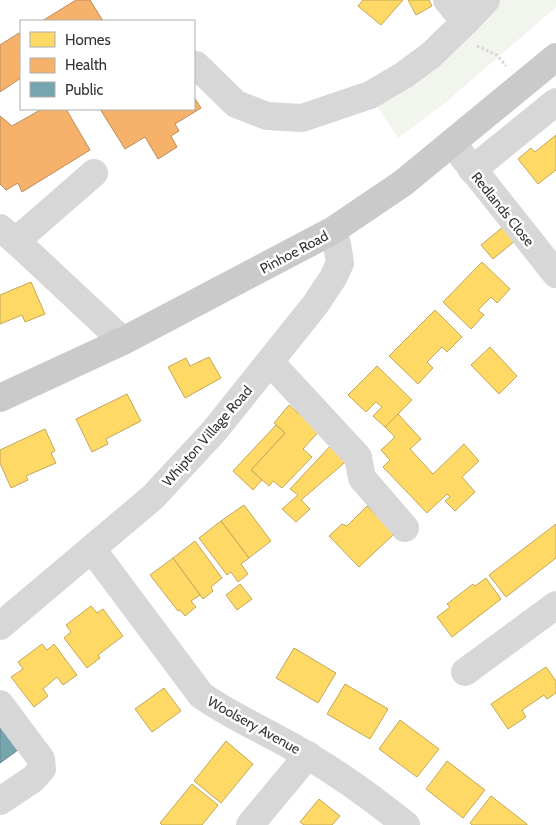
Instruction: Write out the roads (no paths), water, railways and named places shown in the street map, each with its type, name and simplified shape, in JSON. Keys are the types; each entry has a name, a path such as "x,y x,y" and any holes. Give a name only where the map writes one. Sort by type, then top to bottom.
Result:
{"main road":[{"name":"Pinhoe Road","path":"0,398 123,341 332,232 403,183 556,57"}],"street":[{"path":"447,0 465,22"},
{"path":"196,65 236,104 267,116 302,118 370,94 404,75 431,55 486,0"},
{"path":"472,170 556,102"},
{"name":"Redlands Close","path":"452,143 556,274"},
{"path":"94,173 8,235 123,341"},
{"name":"Whipton Village Road","path":"0,626 92,550 152,497 189,460 270,362 333,278 340,264 337,244 332,232"},
{"path":"270,362 358,457 362,478 405,528"},
{"name":"Woolsery Avenue","path":"92,550 201,695 225,712 308,755 380,804 406,825"},
{"path":"465,672 556,605"},
{"path":"0,704 41,759 42,769 33,780 0,801"},
{"path":"250,825 308,755"}]}
